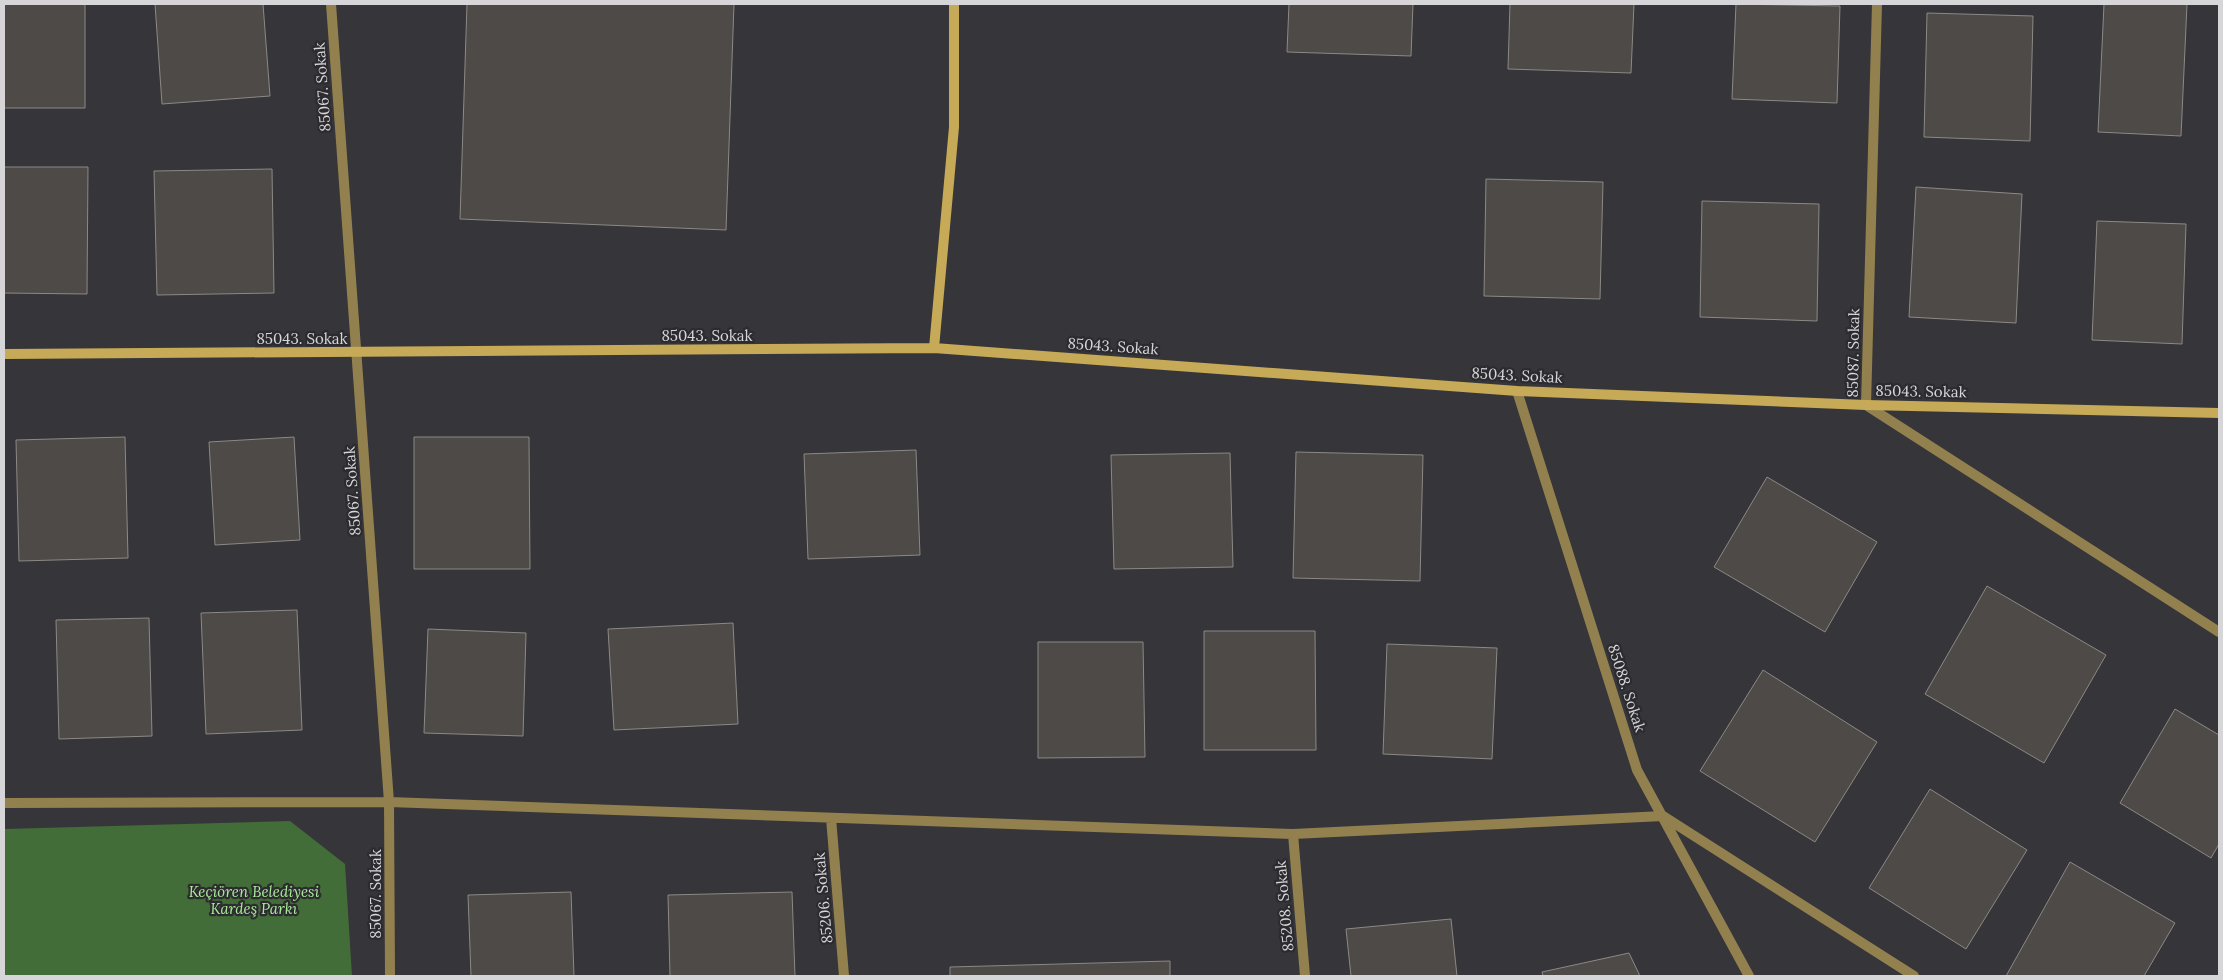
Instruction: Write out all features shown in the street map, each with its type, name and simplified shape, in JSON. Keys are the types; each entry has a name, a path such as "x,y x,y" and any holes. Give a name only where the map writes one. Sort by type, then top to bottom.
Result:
{"street":[{"name":"85067. Sokak","path":"331,4 389,802 390,976"},
{"path":"934,348 954,127 954,4"},
{"name":"85087. Sokak","path":"1877,4 1866,405 2219,632"},
{"name":"85043. Sokak","path":"4,354 934,348 1517,391 1866,405 2219,413"},
{"name":"85088. Sokak","path":"1517,391 1638,770 1749,976"},
{"path":"4,803 389,802 1293,834 1663,816 1914,976"},
{"name":"85206. Sokak","path":"831,818 844,976"},
{"name":"85208. Sokak","path":"1293,834 1306,976"}],"green space":[{"name":"Keçiören Belediyesi Kardeş Parkı","path":"290,821 345,864 352,976 4,976 4,829"}],"building":[{"path":"4,4 85,4 85,108 4,108"},
{"path":"155,4 263,4 270,96 162,104"},
{"path":"467,4 734,4 726,230 460,219"},
{"path":"1289,4 1413,4 1411,56 1287,52"},
{"path":"1510,4 1634,4 1631,73 1508,69"},
{"path":"1736,4 1840,6 1837,103 1732,99"},
{"path":"2104,4 2187,4 2181,136 2098,132"},
{"path":"1927,13 2033,16 2030,141 1924,137"},
{"path":"4,167 88,167 87,294 4,293"},
{"path":"272,169 274,293 157,295 154,171"},
{"path":"1486,179 1603,182 1600,299 1484,296"},
{"path":"1916,187 2022,194 2016,323 1909,317"},
{"path":"1702,201 1819,204 1817,321 1700,317"},
{"path":"2097,221 2186,224 2182,344 2092,340"},
{"path":"125,437 128,558 19,561 16,440"},
{"path":"294,437 300,540 215,545 209,442"},
{"path":"414,437 529,437 530,569 414,569"},
{"path":"916,450 920,555 808,559 804,454"},
{"path":"1296,452 1423,455 1420,581 1293,578"},
{"path":"1230,453 1233,567 1114,569 1111,455"},
{"path":"1767,477 1877,542 1825,632 1714,567"},
{"path":"1987,586 2106,655 2044,763 1925,694"},
{"path":"297,610 302,730 206,734 201,613"},
{"path":"149,618 152,736 59,739 56,620"},
{"path":"733,623 738,724 614,730 608,629"},
{"path":"428,629 526,633 523,736 424,733"},
{"path":"1204,631 1315,631 1316,750 1204,750"},
{"path":"1038,642 1143,642 1145,757 1038,758"},
{"path":"1387,644 1497,648 1492,759 1383,754"},
{"path":"1763,670 1877,742 1815,842 1700,771"},
{"path":"2175,709 2219,735 2219,844 2211,858 2120,803"},
{"path":"1930,789 2027,850 1966,949 1869,888"},
{"path":"2070,862 2175,923 2144,976 2006,976"},
{"path":"571,892 574,976 471,976 468,895"},
{"path":"792,892 795,976 670,976 668,895"},
{"path":"1451,919 1457,976 1351,976 1346,929"},
{"path":"1629,953 1640,976 1543,976 1542,972"},
{"path":"1170,961 1170,976 950,976 950,967"}]}
